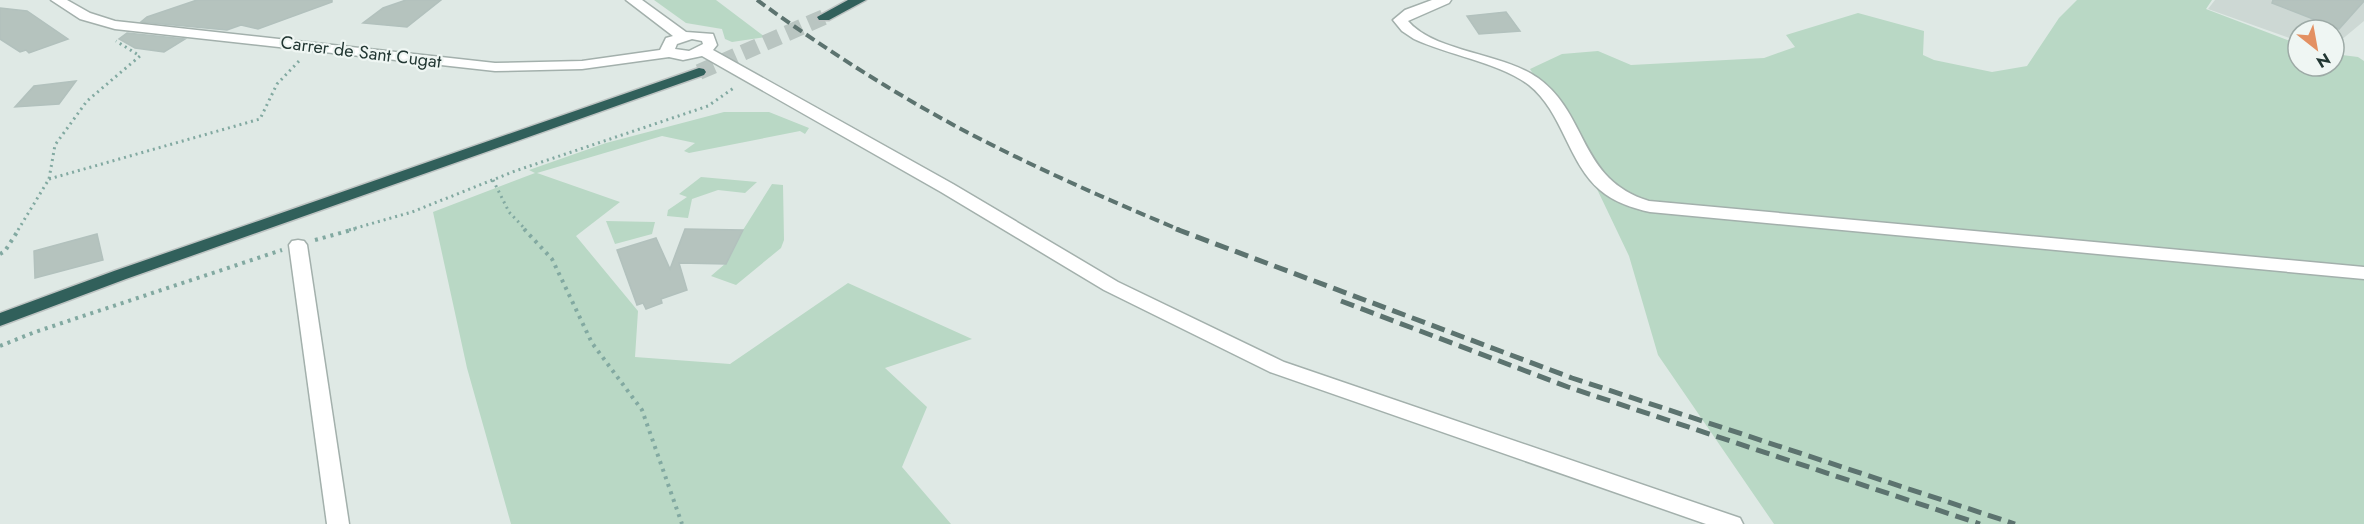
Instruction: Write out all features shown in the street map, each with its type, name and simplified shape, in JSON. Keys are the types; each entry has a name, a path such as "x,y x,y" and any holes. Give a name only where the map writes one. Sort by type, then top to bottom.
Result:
{"highway":[{"path":"824,17 859,0"},
{"path":"0,320 120,275 699,72"}],"street":[{"name":"Carrer de Sant Cugat","path":"58,0 74,12 96,22 115,25 474,65 524,68 614,62 669,53 685,56 704,51"},
{"path":"633,0 682,36"},
{"path":"1444,0 1410,13 1400,20 1403,27 1431,41 1520,73 1536,83 1549,95 1601,182 1612,193 1633,202 1650,207 2364,273"},
{"path":"669,53 666,48 668,44 682,36 694,34 708,38 710,45 704,51 748,78 947,188 1111,286 1277,367 1732,524"},
{"path":"298,245 338,524"}],"path":[{"path":"0,254 5,251 49,179 54,145 87,101 140,56 102,32 115,25"},
{"path":"49,179 260,119 278,84 313,46"},
{"path":"0,346 46,328 298,245 412,212 493,180 708,106 748,78"},
{"path":"493,180 510,212 552,259 591,343 642,410 682,524"}],"shaded area":[{"path":"2215,0 2364,0 2364,21 2346,36 2346,18 2286,18 2286,37 2208,9"}],"green space":[{"path":"654,0 716,0 765,37 732,42 725,39 722,29 686,23"},
{"path":"2077,0 2212,0 2206,9 2286,39 2286,78 2346,78 2346,56 2358,57 2364,61 2364,524 1774,524 1658,355 1629,256 1575,143 1530,69 1562,54 1598,51 1631,65 1764,58 1795,47 1786,35 1858,13 1924,31 1923,55 1934,60 1992,72 2027,66 2059,18"},
{"path":"724,112 769,112 809,128 805,134 800,131 689,153 684,151 695,143 662,136 537,173 620,202 576,236 638,311 635,357 730,364 848,283 972,339 885,368 927,407 902,467 951,524 511,524 467,368 433,212 535,173 529,170 606,143"},
{"path":"701,177 757,182 745,193 718,190 692,199 688,218 667,216 668,210 687,197 679,194"},
{"path":"772,184 783,185 784,240 781,248 736,285 711,276 726,263 743,230"},
{"path":"606,221 655,222 652,234 615,244"}],"building":[{"path":"197,0 332,0 332,2 258,29 241,25 227,30 141,22 147,17"},
{"path":"406,0 441,0 407,27 363,23 383,8"},
{"path":"2273,0 2364,0 2346,21 2346,18 2311,18 2272,3"},
{"path":"0,8 27,11 68,39 29,53 26,50 20,52 0,39"},
{"path":"1506,12 1520,31 1479,34 1467,16"},
{"path":"127,33 185,39 164,52 135,48 119,39"},
{"path":"76,81 59,104 15,107 34,86"},
{"path":"685,229 743,230 726,264 679,263 687,290 661,299 662,303 646,309 643,303 637,305 617,250 656,238 670,269"},
{"path":"97,234 103,260 35,278 34,251"}],"tunnel":[{"path":"699,72 824,17"}],"railway":[{"path":"757,0 857,68 961,129 1069,182 1180,230"},
{"path":"1176,229 1572,378 2015,524"},
{"path":"1341,301 1568,387 1980,524"}]}
